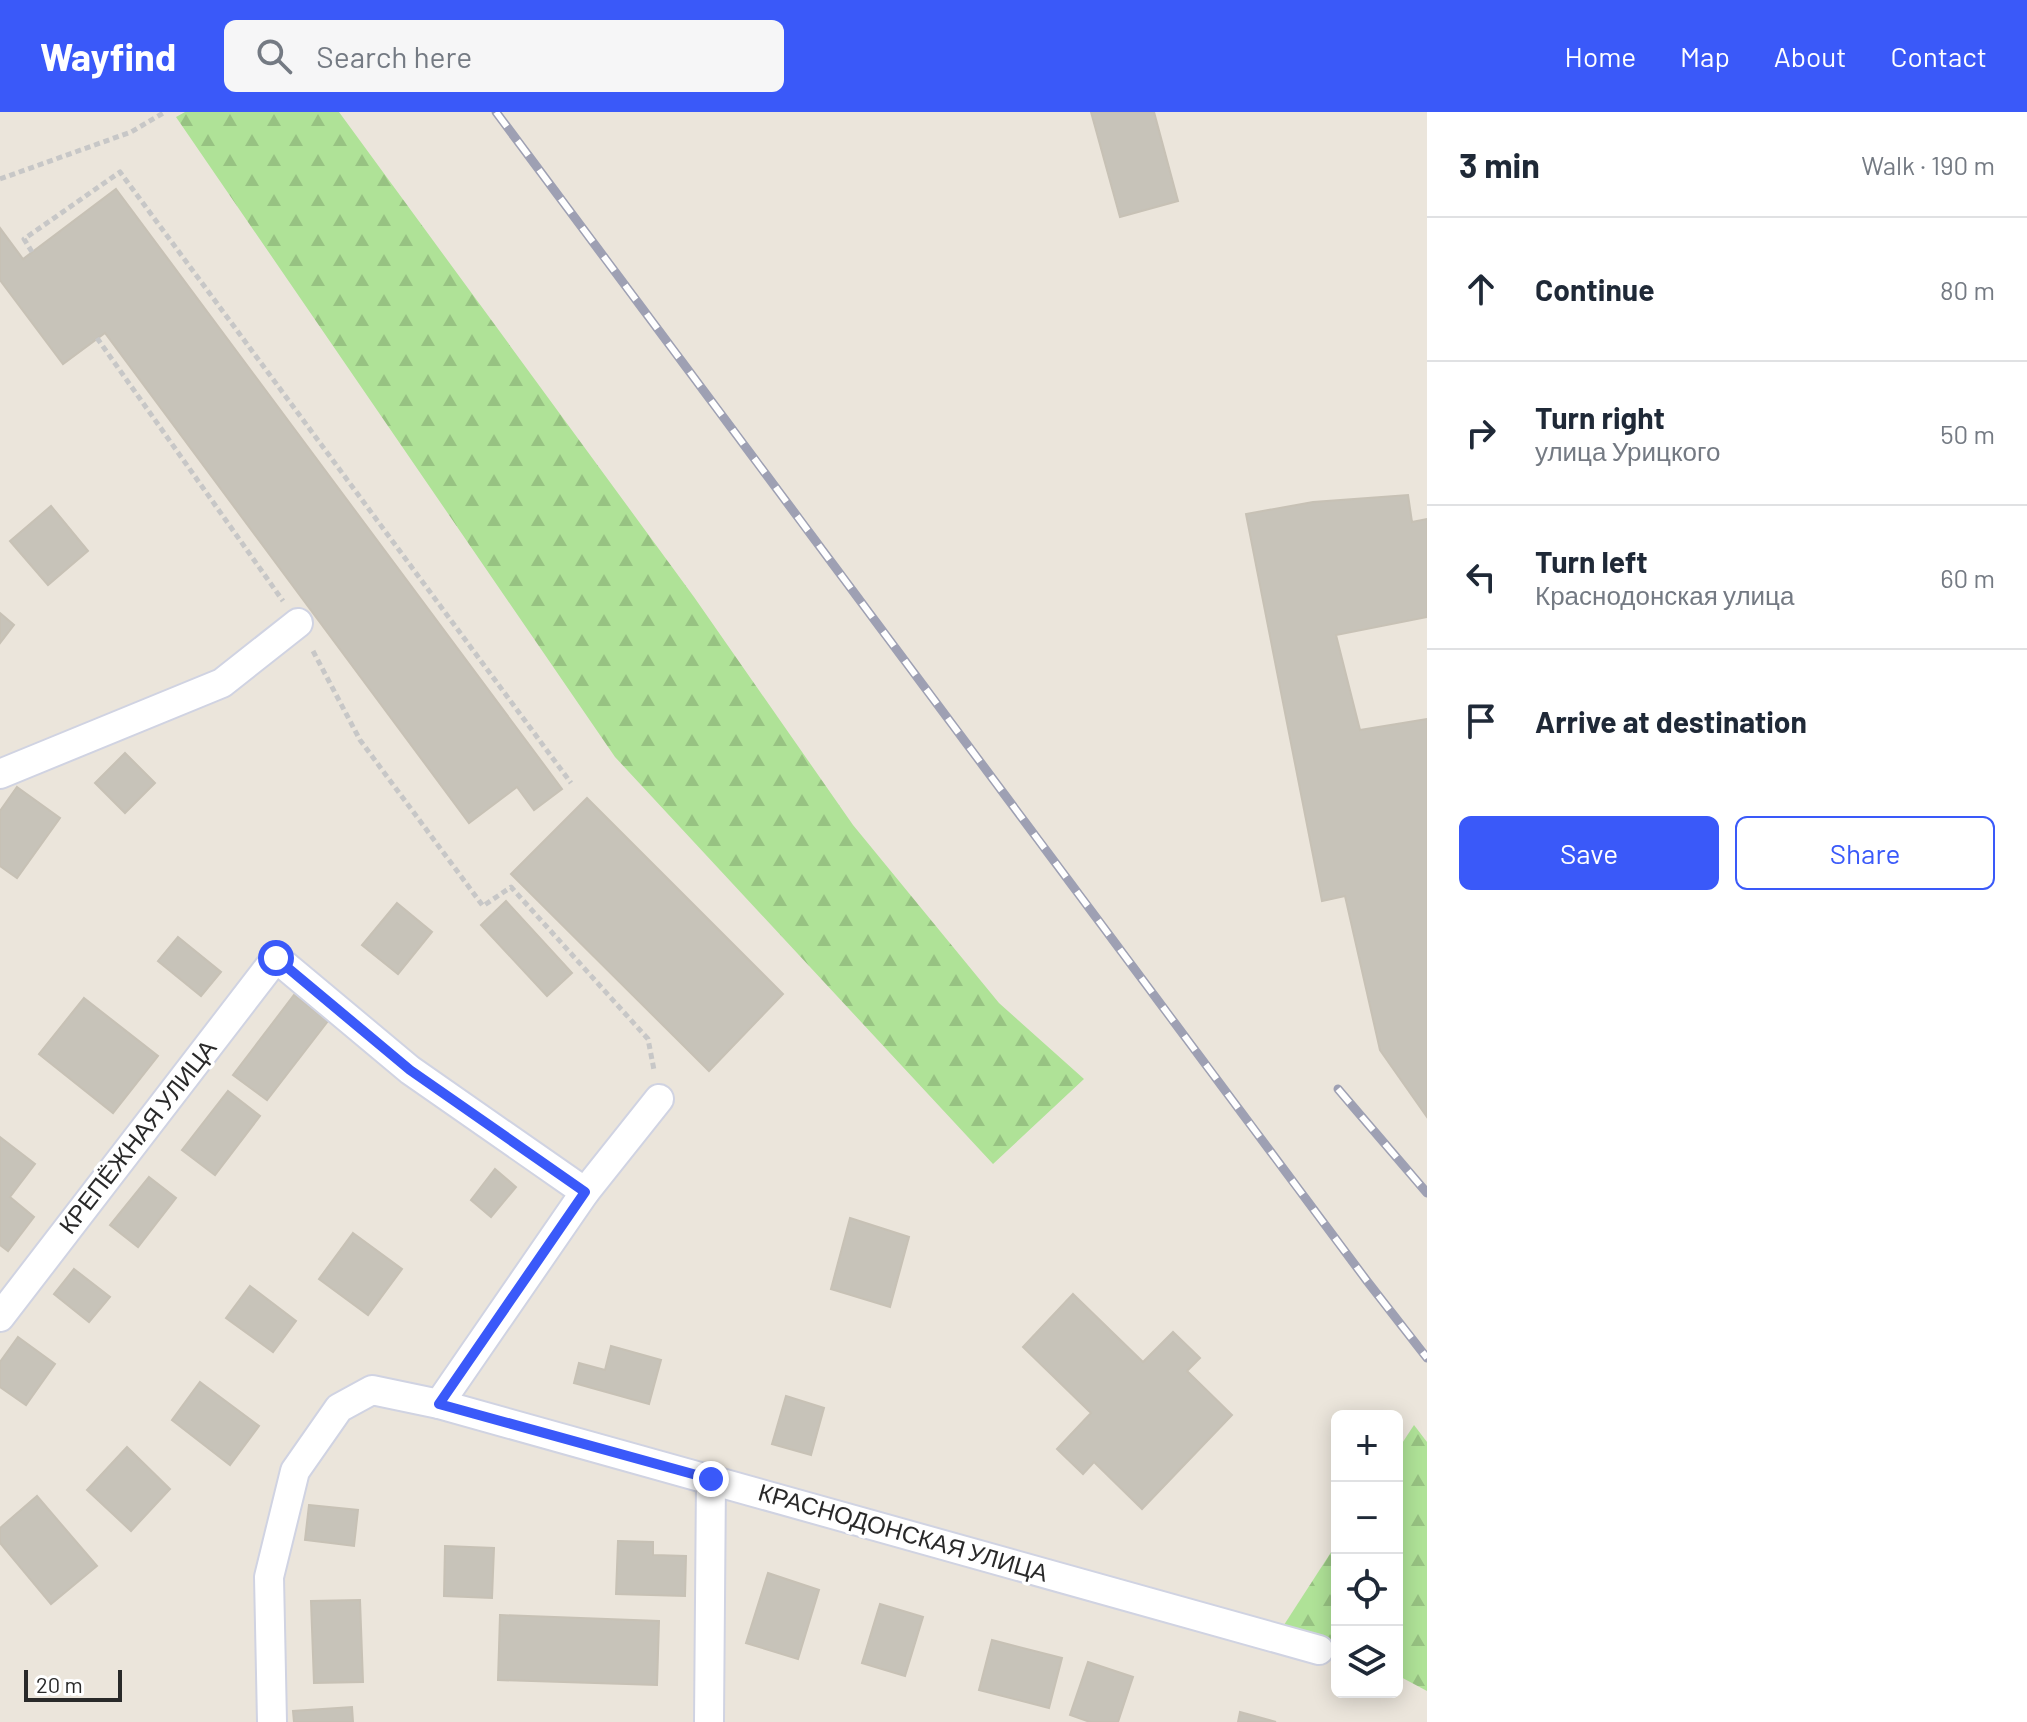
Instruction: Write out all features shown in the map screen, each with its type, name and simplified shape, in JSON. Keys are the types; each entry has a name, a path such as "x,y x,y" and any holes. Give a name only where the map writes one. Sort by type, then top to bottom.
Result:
{"street":[{"path":"0,774 222,683 298,623"},
{"name":"КРЕПЁЖНАЯ УЛИЦА","path":"0,1317 276,958 410,1070 585,1192"},
{"path":"439,1404 585,1192 659,1099"},
{"name":"КРАСНОДОНСКАЯ УЛИЦА","path":"272,1722 269,1577 295,1471 339,1408 372,1390 439,1404 1319,1650"},
{"path":"709,1722 711,1479"}],"path":[{"path":"0,179 131,132 165,112"},
{"path":"32,252 24,239 120,172 571,783"},
{"path":"97,338 298,623 360,740 483,906 511,887 648,1039 659,1099"}],"green space":[{"path":"185,112 339,112 694,597 853,825 999,1003 1084,1079 993,1164 615,757 176,117"},
{"path":"1414,1425 1427,1442 1427,1691 1403,1678 1403,1442"},
{"path":"1331,1552 1331,1642 1282,1628"}],"building":[{"path":"1091,112 1154,112 1178,201 1120,217"},
{"path":"116,189 562,789 534,810 517,787 469,823 105,333 63,364 0,280 0,228 23,259"},
{"path":"1408,495 1412,522 1427,519 1427,617 1336,635 1360,730 1427,719 1427,1117 1380,1050 1345,896 1322,901 1246,514 1313,502"},
{"path":"51,506 88,551 48,585 10,541"},
{"path":"0,613 14,625 0,643"},
{"path":"125,753 155,783 125,813 95,783"},
{"path":"17,787 60,818 17,878 0,866 0,811"},
{"path":"587,798 783,994 709,1071 511,874"},
{"path":"506,901 572,973 547,996 481,925"},
{"path":"397,903 432,932 398,974 362,945"},
{"path":"178,937 221,972 201,996 158,961"},
{"path":"294,995 328,1021 267,1100 233,1075"},
{"path":"84,998 158,1056 113,1113 39,1054"},
{"path":"228,1091 260,1116 215,1175 182,1150"},
{"path":"0,1137 35,1164 10,1197 34,1217 8,1251 0,1245"},
{"path":"495,1169 516,1187 491,1217 471,1200"},
{"path":"149,1177 176,1198 138,1247 110,1225"},
{"path":"850,1218 909,1237 890,1307 831,1289"},
{"path":"353,1233 402,1269 368,1315 319,1279"},
{"path":"74,1269 110,1297 89,1322 54,1294"},
{"path":"250,1286 296,1321 273,1352 226,1318"},
{"path":"1073,1294 1143,1362 1173,1332 1200,1358 1187,1371 1232,1415 1142,1509 1094,1462 1083,1474 1057,1449 1091,1413 1023,1347"},
{"path":"18,1337 55,1364 26,1405 0,1387 0,1362"},
{"path":"611,1346 661,1360 649,1404 574,1383 579,1363 605,1370"},
{"path":"200,1382 259,1426 230,1465 172,1420"},
{"path":"786,1396 824,1408 811,1455 772,1444"},
{"path":"127,1447 170,1489 131,1531 87,1490"},
{"path":"37,1496 97,1566 51,1604 0,1543 0,1528"},
{"path":"309,1505 358,1510 354,1546 305,1540"},
{"path":"618,1541 653,1542 653,1555 686,1556 685,1596 616,1594"},
{"path":"445,1546 494,1548 492,1598 444,1596"},
{"path":"768,1573 819,1590 798,1659 746,1643"},
{"path":"360,1600 363,1682 314,1683 311,1601"},
{"path":"880,1604 923,1617 905,1676 862,1663"},
{"path":"500,1615 659,1621 657,1685 498,1680"},
{"path":"992,1640 1062,1658 1049,1708 979,1690"},
{"path":"1088,1662 1133,1677 1118,1722 1090,1722 1070,1715"},
{"path":"352,1707 353,1722 294,1722 293,1711"},
{"path":"1240,1712 1276,1722 1238,1722"}],"railway":[{"path":"496,112 1427,1358"},
{"path":"1338,1089 1427,1193"}],"route":[{"path":"276,958 410,1070 585,1192 439,1404 711,1479"}]}
